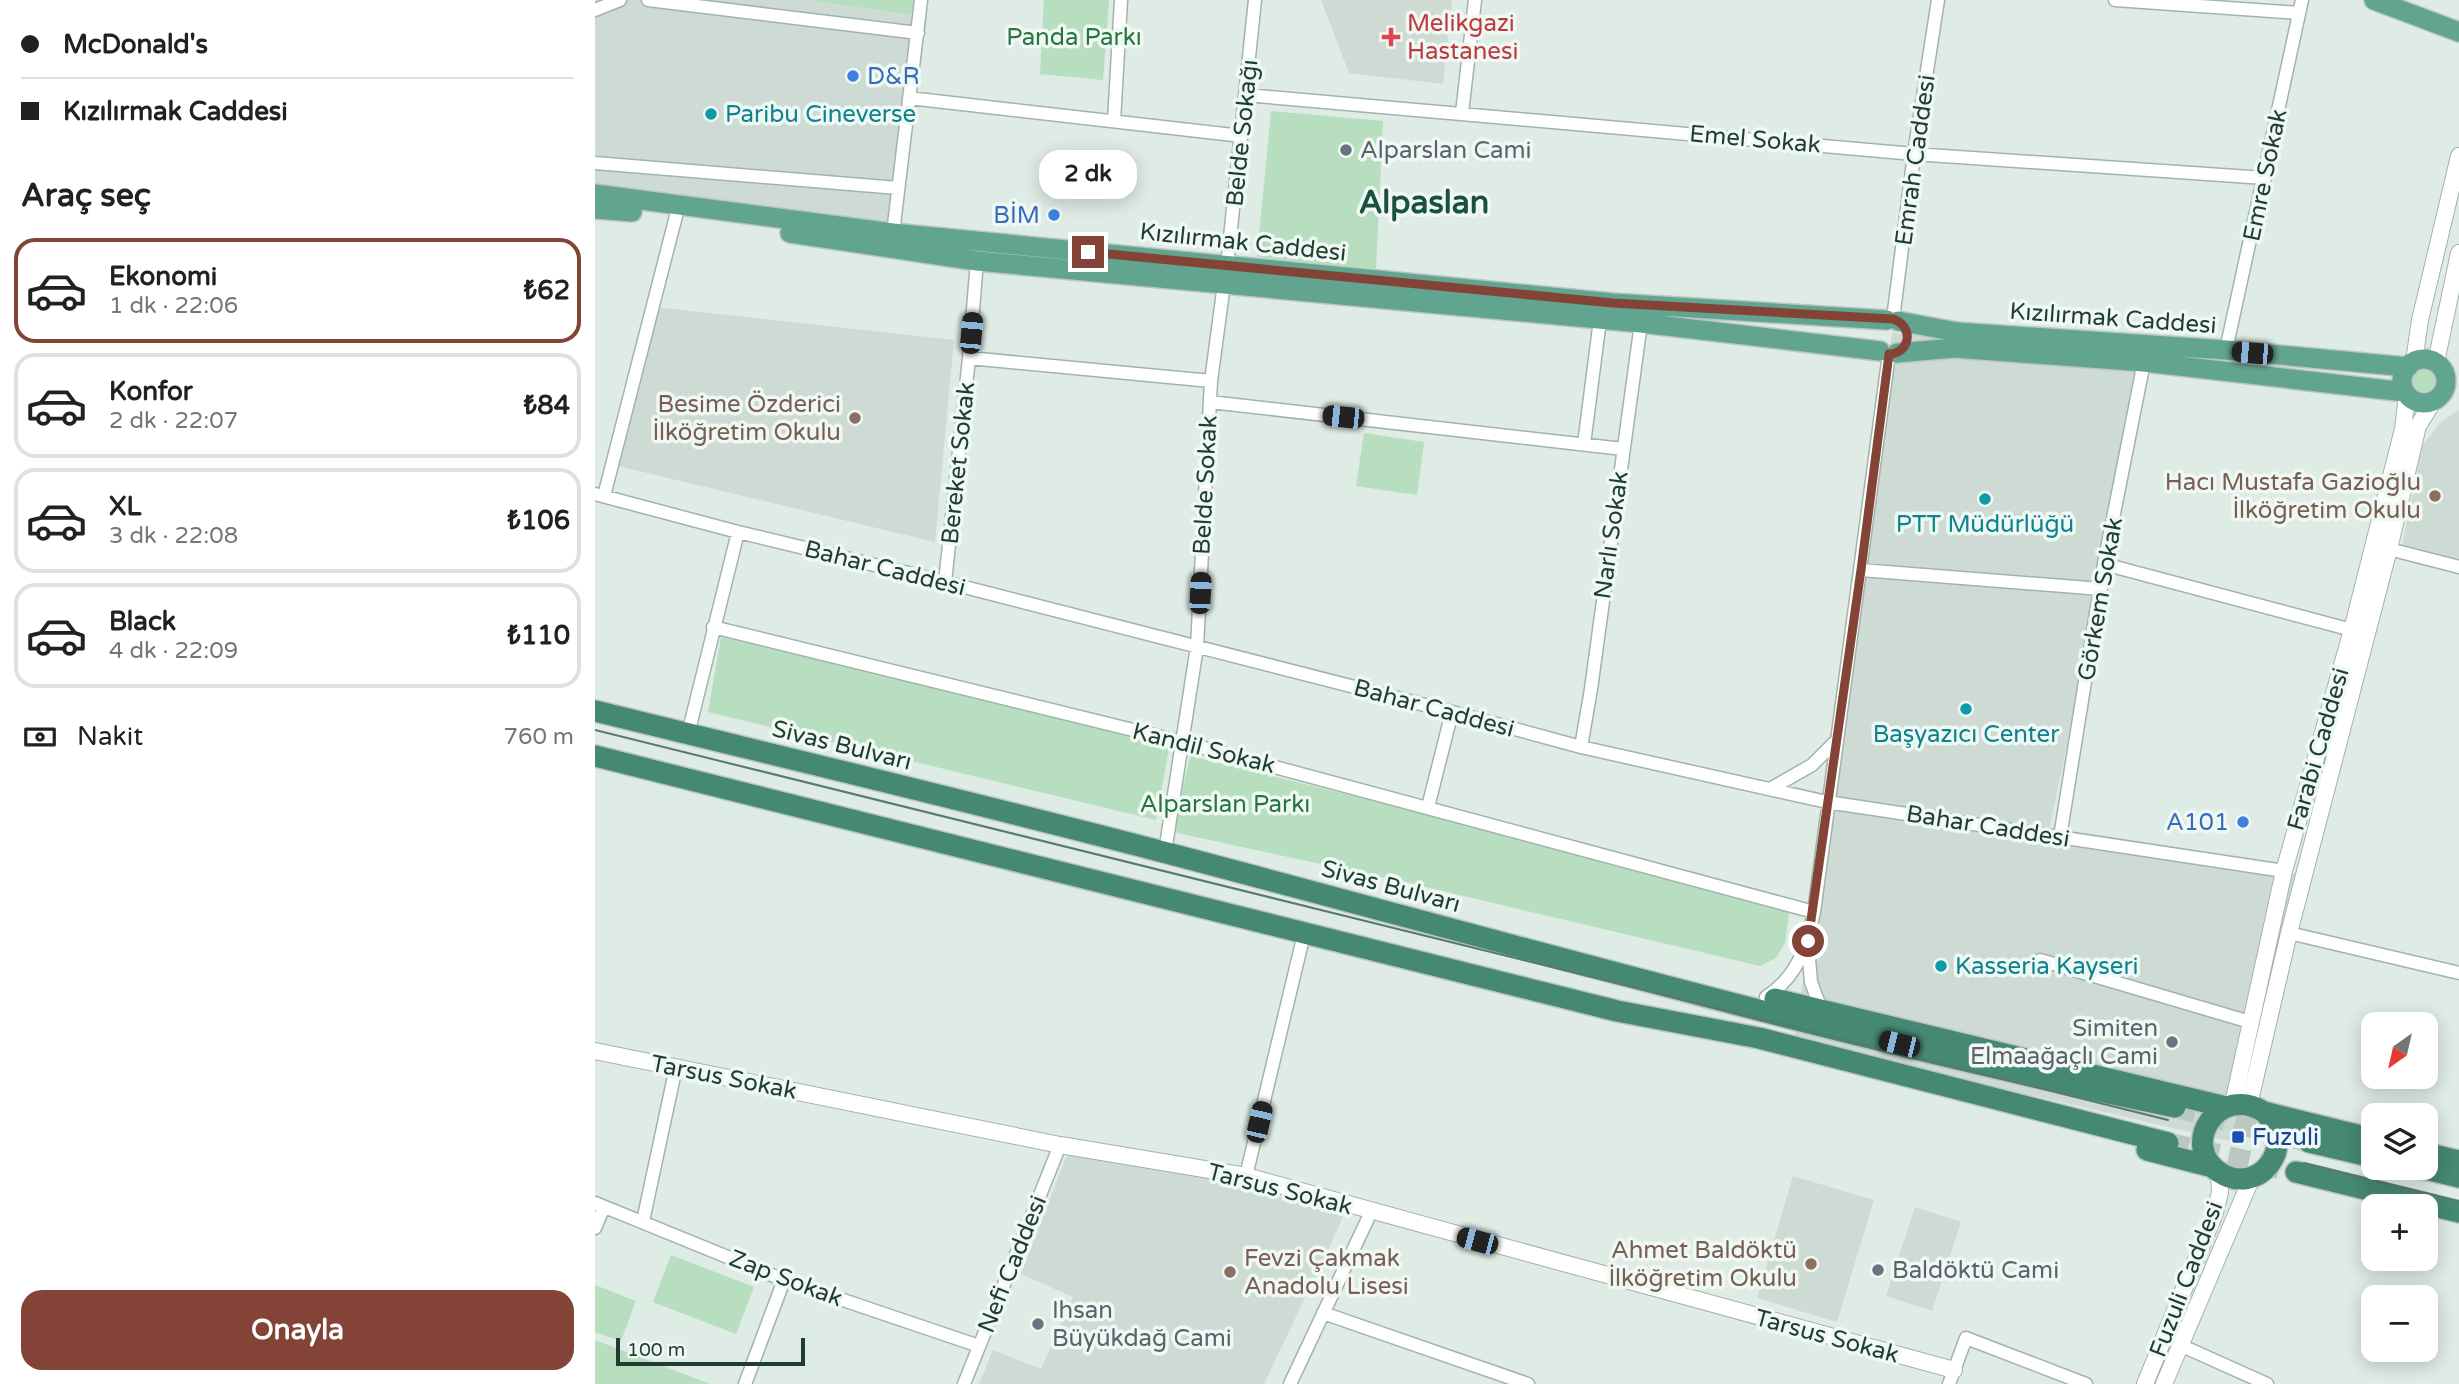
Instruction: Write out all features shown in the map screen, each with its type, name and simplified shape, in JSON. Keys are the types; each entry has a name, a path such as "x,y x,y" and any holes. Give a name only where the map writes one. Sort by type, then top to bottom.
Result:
{"highway":[{"name":"Sivas Bulvarı","path":"595,711 1165,852 1604,971 2033,1078 2175,1107"},
{"path":"595,756 1617,1011 1756,1052 2216,1169 2235,1178 2255,1175 2361,1200"},
{"path":"1604,971 1765,997 1821,1009 2361,1136"},
{"path":"1617,1011 1759,1038 2168,1143"},
{"path":"2216,1169 2208,1161 2203,1146 2205,1130 2213,1116 2243,1107 2274,1125 2278,1140 2271,1163 2255,1175"},
{"path":"2309,1142 2361,1154"},
{"path":"2438,1156 2459,1161"},
{"path":"2296,1172 2459,1212"},
{"path":"2438,1172 2459,1177"},
{"path":"2438,1219 2459,1224"}],"main road":[{"path":"2374,0 2459,32"},
{"name":"Kızılırmak Caddesi","path":"595,194 1226,275 1889,352 1954,348 2144,362 2406,393"},
{"name":"Kızılırmak Caddesi","path":"595,209 675,216 977,261 1893,320 1957,332 2411,364"},
{"path":"1893,320 1906,329 1908,337 1904,348 1889,352 1874,341 1874,333 1879,323 1893,320"},
{"path":"2421,359 2447,371 2445,398 2419,403 2406,393 2402,379 2411,364 2421,359"}],"street":[{"path":"595,10 620,0"},
{"path":"648,0 918,33"},
{"path":"893,233 921,0"},
{"path":"1114,121 1121,0"},
{"name":"Belde Sokağı","path":"1226,275 1255,0"},
{"path":"1462,113 1475,0"},
{"name":"Emrah Caddesi","path":"1893,320 1914,154 1938,0"},
{"path":"2115,0 2301,7"},
{"name":"Emre Sokak","path":"2226,350 2301,7"},
{"name":"Emel Sokak","path":"1246,95 1914,154 2265,178"},
{"path":"909,97 1242,136"},
{"path":"2411,364 2459,156"},
{"path":"595,163 898,188"},
{"path":"600,495 675,216"},
{"path":"2447,371 2459,253"},
{"name":"Bereket Sokak","path":"945,582 977,261"},
{"name":"Belde Sokak","path":"1165,852 1197,647 1211,381 1226,275"},
{"path":"1584,444 1600,320"},
{"name":"Narlı Sokak","path":"1581,747 1641,323"},
{"path":"1765,997 1782,985 1795,969 1808,941 1814,912 1889,352"},
{"path":"969,358 1211,381"},
{"name":"Görkem Sokak","path":"2060,837 2104,564 2144,362"},
{"name":"Farabi Caddesi","path":"2243,1107 2250,1022 2284,871 2352,630 2403,429 2406,393"},
{"name":"Farabi Caddesi","path":"2243,1107 2389,549 2418,426 2445,398"},
{"path":"1210,402 1623,449"},
{"name":"Bahar Caddesi","path":"600,495 1581,747 1827,802 2284,871"},
{"path":"688,734 738,532"},
{"path":"2389,549 2459,567"},
{"path":"2104,564 2352,630"},
{"path":"1861,570 2101,589"},
{"name":"Kandil Sokak","path":"713,627 1182,742 1814,912"},
{"path":"1428,807 1452,712"},
{"path":"1770,789 1811,765 1836,741"},
{"path":"2290,933 2459,973"},
{"path":"1246,1176 1304,934"},
{"path":"1808,941 1811,982 1821,1009"},
{"path":"2040,960 2250,1022"},
{"name":"Tarsus Sokak","path":"595,1051 1061,1145 1246,1176 1951,1377"},
{"path":"643,1221 676,1067"},
{"name":"Nefi Caddesi","path":"964,1384 1061,1145"},
{"name":"Fuzuli Caddesi","path":"2145,1384 2215,1213 2220,1192 2216,1169"},
{"name":"Fuzuli Caddesi","path":"2164,1384 2255,1175"},
{"path":"595,1228 600,1205"},
{"name":"Zap Sokak","path":"600,1205 784,1280 979,1346"},
{"path":"1290,1384 1371,1212"},
{"path":"745,1384 784,1280"},
{"path":"1324,1313 1528,1384"},
{"path":"1951,1377 1966,1338 2086,1384"},
{"path":"2180,1345 2267,1384"}],"shaded area":[{"path":"595,0 807,0 927,18 896,226 595,205"},
{"name":"Melikgazi Hastanesi","path":"1321,0 1452,0 1443,84 1349,73"},
{"name":"Besime Özderici İlköğretim Okulu","path":"655,307 954,340 935,542 618,466"},
{"path":"1892,333 2148,352 2049,831 2306,876 2242,1144 1794,1040 1832,794"},
{"name":"Hacı Mustafa Gazioğlu İlköğretim Okulu","path":"2459,410 2459,561 2402,546 2422,446 2442,421"},
{"name":"Fevzi Çakmak Anadolu Lisesi","path":"1070,1147 1185,1166 1337,1204 1343,1214 1341,1222 1264,1384 979,1384 993,1350 1041,1369 1073,1297 1021,1274"},
{"name":"Ahmet Baldöktü İlköğretim Okulu","path":"1793,1176 1874,1200 1837,1322 1757,1298"},
{"path":"1915,1207 1961,1222 1932,1311 1886,1296"}],"green space":[{"path":"807,0 916,0 914,12 910,15"},
{"name":"Panda Parkı","path":"1044,0 1109,0 1103,80 1040,74"},
{"path":"1271,111 1383,121 1376,269 1257,257"},
{"path":"2420,370 2428,370 2435,377 2435,385 2428,392 2420,392 2413,385 2413,377"},
{"path":"1364,433 1424,442 1417,495 1356,486"},
{"name":"Alparslan Parkı","path":"721,637 1170,743 1156,820 708,712"},
{"name":"Alparslan Parkı","path":"1190,756 1562,847 1790,907 1785,943 1776,958 1760,966 1413,884 1173,832"},
{"path":"671,1255 754,1287 736,1334 653,1302"},
{"path":"595,1285 636,1301 621,1341 595,1332"},
{"path":"595,1340 710,1384 595,1384"}],"tunnel":[{"path":"2175,1107 2309,1142"},
{"path":"2168,1143 2296,1172"}],"tram line":[{"path":"595,730 2168,1120"},
{"path":"2304,1163 2459,1201"}],"place":[{"name":"Melikgazi Hastanesi","path":"1391,37"},
{"name":"D&R","path":"853,76"},
{"name":"Paribu Cineverse","path":"711,114"},
{"name":"Alparslan Cami","path":"1346,150"},
{"name":"BİM","path":"1054,215"},
{"name":"Besime Özderici İlköğretim Okulu","path":"855,418"},
{"name":"Hacı Mustafa Gazioğlu İlköğretim Okulu","path":"2435,496"},
{"name":"PTT Müdürlüğü","path":"1985,499"},
{"name":"Başyazıcı Center","path":"1966,709"},
{"name":"A101","path":"2243,822"},
{"name":"Kasseria Kayseri","path":"1941,966"},
{"name":"Simiten Elmaağaçlı Cami","path":"2172,1042"},
{"name":"Fuzuli","path":"2238,1137"},
{"name":"Ahmet Baldöktü İlköğretim Okulu","path":"1811,1264"},
{"name":"Baldöktü Cami","path":"1878,1270"},
{"name":"Fevzi Çakmak Anadolu Lisesi","path":"1230,1272"},
{"name":"Ihsan Büyükdağ Cami","path":"1038,1324"}],"district":[{"name":"Alpaslan","path":"1424,202"}],"route":[{"path":"1088,252 1613,303 1893,319 1903,324 1908,335 1904,348 1889,354 1808,941"}]}
